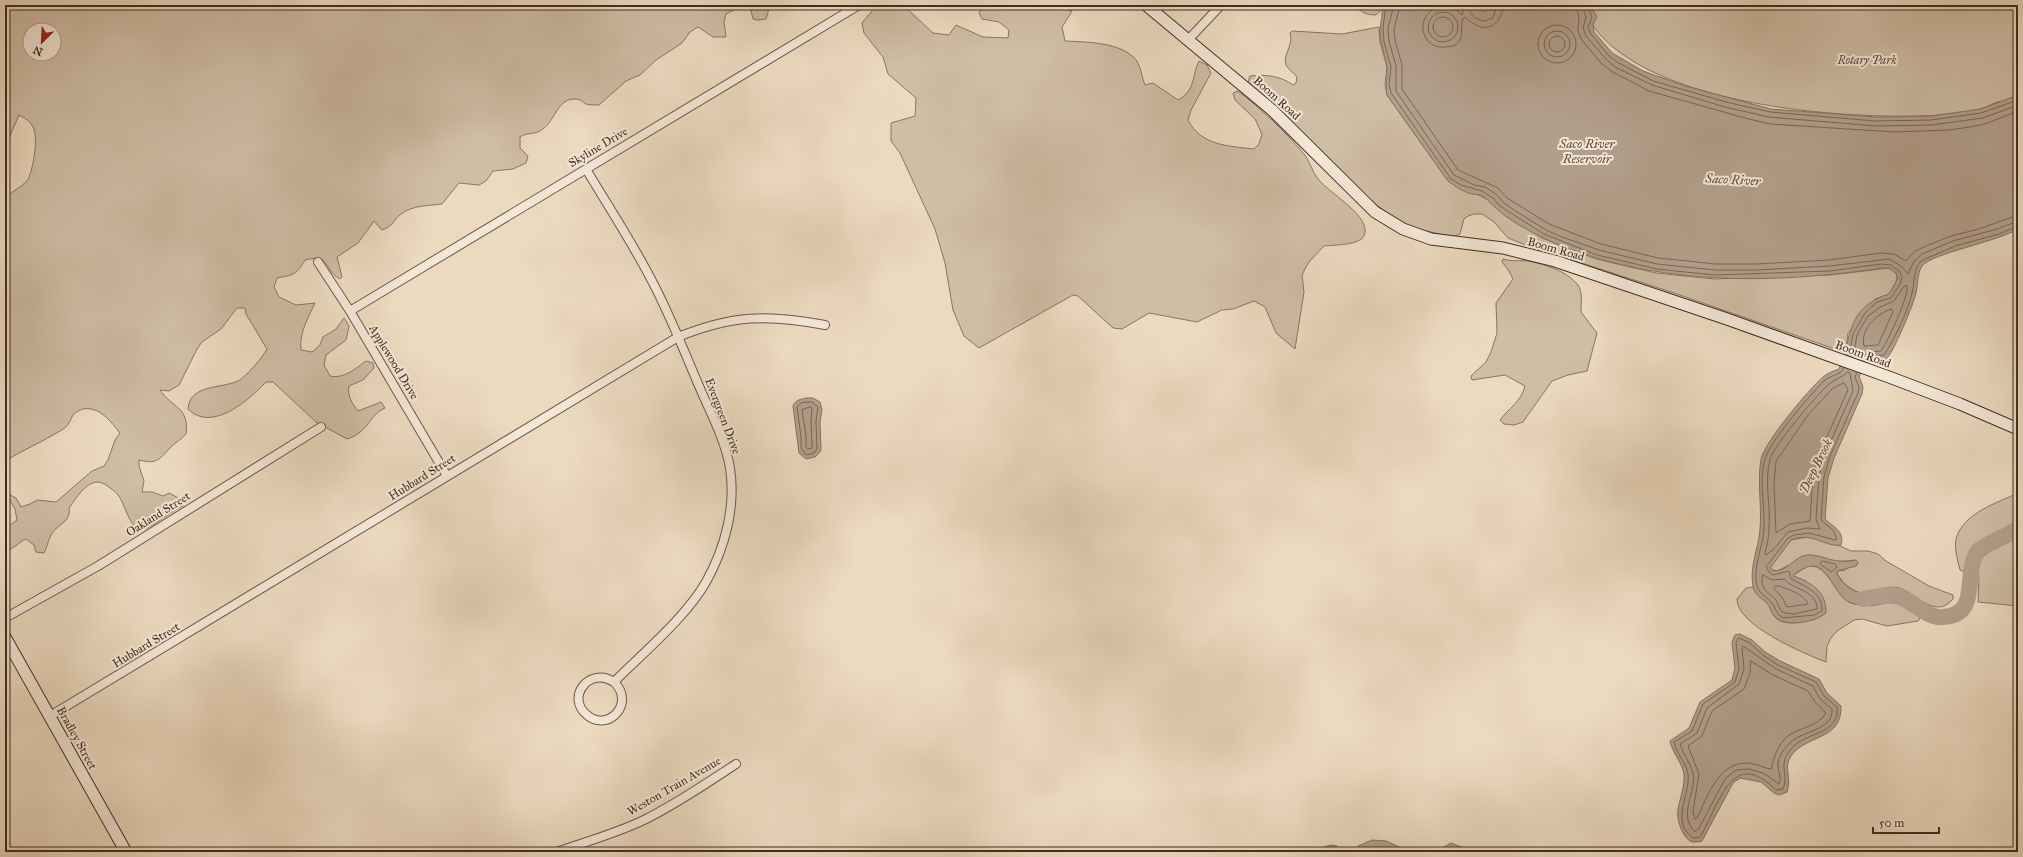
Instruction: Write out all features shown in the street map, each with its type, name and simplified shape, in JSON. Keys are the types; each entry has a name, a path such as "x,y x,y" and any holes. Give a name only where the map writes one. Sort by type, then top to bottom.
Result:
{"street":[{"name":"Skyline Drive","path":"350,311 859,5"},
{"name":"Boom Road","path":"1146,5 1272,110 1371,208 1403,229 1431,239 1503,248 1555,261 1727,319 1889,377 1960,404 2018,429"},
{"path":"1188,40 1221,5"},
{"name":"Evergreen Drive","path":"586,169 652,280 719,433 727,457 731,482 728,524 715,564 699,593 681,614 614,682"},
{"name":"Applewood Drive","path":"318,262 350,311 447,476"},
{"name":"Hubbard Street","path":"50,716 260,591 678,337 718,323 736,319 778,317 825,325"},
{"name":"Oakland Street","path":"5,618 98,566 322,427"},
{"name":"Bradley Street","path":"5,637 8,651 50,716 126,852"},
{"path":"598,677 605,677 614,682 619,687 622,698 620,708 616,714 607,720 600,720 586,715 579,703 580,692 583,686 591,679 598,677"},
{"name":"Weston Train Avenue","path":"557,852 617,831 647,818 689,794 736,764"}],"green space":[{"path":"5,5 744,5 726,14 724,22 726,37 713,37 698,27 690,32 682,43 656,60 640,75 626,81 599,105 586,104 577,99 564,102 545,127 540,131 520,137 520,148 528,156 526,163 513,169 493,171 486,181 479,185 459,183 442,204 421,206 410,209 401,214 391,225 382,230 374,221 358,243 337,257 342,277 340,279 331,272 323,261 313,258 305,260 300,268 294,273 277,278 274,287 279,297 296,305 315,303 301,338 301,350 312,352 320,345 323,337 336,329 344,318 349,326 346,340 326,355 324,365 330,376 335,377 345,375 366,361 373,363 374,368 363,380 349,386 349,396 358,411 381,402 385,408 375,415 360,432 347,439 316,422 273,382 266,382 240,405 219,416 208,417 198,415 188,409 190,401 194,395 200,391 242,379 262,357 267,349 246,314 245,308 237,308 221,329 202,342 179,385 169,391 160,390 164,396 179,408 185,418 186,434 159,459 149,462 139,460 139,466 144,481 142,492 152,492 163,496 169,493 180,499 183,506 150,527 141,530 133,525 121,499 117,494 106,485 100,482 95,482 84,488 76,498 69,508 68,517 66,520 51,535 44,553 36,552 34,545 26,539 5,551 5,529 17,520 15,509 9,499 10,495 16,498 21,507 37,500 56,502 92,471 104,466 108,460 115,440 120,433 100,412 83,409 74,414 66,427 63,429 5,461 5,198 27,181 33,162 35,132 30,123 19,115 9,138 5,141"},
{"path":"747,5 770,5 766,19 753,19 750,7"},
{"path":"877,5 903,5 933,33 949,35 956,25 983,37 1008,38 1009,30 999,22 982,19 979,13 983,5 1050,5 1072,11 1062,27 1065,41 1104,44 1123,50 1137,61 1145,85 1153,83 1178,100 1188,92 1199,61 1207,65 1211,73 1191,110 1188,120 1194,129 1200,135 1216,143 1254,149 1259,144 1262,134 1255,119 1235,100 1233,93 1238,91 1264,113 1297,145 1306,157 1319,180 1356,213 1362,221 1365,229 1362,239 1352,243 1324,246 1308,263 1302,275 1304,292 1295,349 1276,333 1265,307 1254,301 1233,309 1222,310 1197,322 1149,313 1122,329 1113,328 1078,296 1073,295 979,348 964,336 953,310 945,263 935,229 900,153 891,141 891,123 915,116 916,98 888,74 883,57 864,33 862,23"},
{"path":"1354,5 1386,5 1376,15 1364,13"},
{"name":"Rotary Park","path":"1580,5 2018,5 2018,101 1997,102 1982,108 1950,114 1927,116 1885,116 1805,111 1722,96 1683,84 1648,69 1618,51 1596,30"},
{"path":"1379,27 1380,42 1387,67 1385,84 1387,95 1448,181 1491,201 1497,209 1542,238 1596,259 1656,273 1714,279 1831,275 1889,268 1896,273 1897,279 1895,284 1889,294 1875,299 1848,333 1846,349 1832,348 1674,293 1523,244 1508,238 1494,222 1482,214 1474,214 1464,219 1460,234 1452,237 1406,226 1374,203 1327,156 1248,82 1250,76 1261,75 1273,76 1293,85 1296,83 1297,77 1285,62 1291,37 1290,33 1292,31 1342,34"},
{"path":"1503,259 1528,261 1541,264 1562,272 1568,276 1580,288 1581,312 1597,333 1587,371 1568,375 1552,381 1523,422 1514,425 1504,424 1500,420 1518,401 1525,386 1505,375 1472,380 1471,376 1486,362 1491,352 1497,333 1496,303 1513,279 1502,262"},
{"path":"2018,493 2018,522 1975,548 1964,572 1960,570 1956,555 1956,539 1966,522 1982,510"},
{"path":"1808,537 1838,545 1851,551 1868,551 1878,554 1886,561 1929,586 1953,595 1953,599 1946,605 1940,607 1926,604 1906,591 1895,587 1882,588 1866,595 1857,592 1846,585 1837,573 1838,571 1846,570 1856,560 1787,566 1777,571 1770,568 1791,540"},
{"path":"2018,537 2018,606 1978,602 1979,579 1976,569 1980,559 1989,552"},
{"path":"1807,566 1816,567 1828,576 1839,591 1851,603 1871,606 1892,602 1900,604 1916,612 1920,619 1918,621 1887,626 1862,619 1854,620 1837,631 1831,638 1827,646 1826,662 1773,637 1748,619 1740,609 1737,599 1746,588 1753,587 1769,605 1774,616 1778,620 1793,623 1815,619 1806,581 1793,576"}],"water":[{"name":"Saco River Reservoir","path":"1386,5 1480,5 1478,9 1485,12 1488,6 1486,5 1590,5 1597,17 1593,24 1594,32 1612,53 1643,71 1685,86 1771,109 1875,117 1931,116 1981,109 2018,95 2018,229 2009,234 1938,257 1928,261 1922,266 1918,276 1917,290 1914,299 1903,328 1889,355 1886,359 1881,361 1871,360 1859,376 1863,387 1862,394 1834,458 1828,478 1825,519 1840,533 1842,540 1841,545 1830,544 1806,537 1791,540 1770,568 1774,571 1779,571 1799,558 1807,555 1837,561 1856,560 1858,563 1856,566 1837,571 1837,574 1842,581 1853,590 1859,592 1890,596 1860,605 1851,603 1839,593 1824,572 1818,567 1811,566 1793,576 1806,581 1817,589 1824,599 1826,613 1808,621 1793,623 1786,622 1775,617 1767,604 1756,593 1752,579 1752,572 1760,529 1759,477 1761,459 1764,451 1778,429 1816,383 1831,372 1839,369 1853,324 1858,315 1865,307 1875,300 1889,294 1898,278 1896,273 1889,268 1882,268 1800,277 1759,279 1678,275 1638,268 1598,258 1559,245 1535,234 1503,214 1481,195 1465,192 1448,181 1387,95 1387,67 1380,34 1382,11"},
{"path":"813,398 820,402 822,410 820,421 821,451 815,457 806,459 799,453 793,406 800,399"},
{"path":"1740,634 1752,640 1765,652 1780,661 1819,679 1827,693 1841,706 1840,717 1836,725 1830,731 1797,749 1791,756 1788,764 1789,781 1787,792 1779,795 1774,793 1761,782 1740,778 1733,783 1702,841 1692,842 1688,840 1680,827 1678,809 1683,788 1684,775 1682,766 1670,741 1689,728 1700,702 1732,680 1735,668 1732,642 1735,635"},
{"path":"1372,840 1386,841 1410,852 1361,850 1358,846"},
{"path":"1451,843 1472,851 1478,850 1483,852 1457,852 1452,849 1447,852 1437,851"},
{"path":"1331,845 1337,846 1339,852 1294,852 1299,848 1321,848"}],"waterway":[{"name":"Deep Brook","path":"1863,599 1890,595 1904,599 1926,613 1937,617 1955,614 1963,609 1967,601 1971,570 1978,551 2018,529"}],"water label":[{"name":"Saco River","path":"1733,179"}]}
